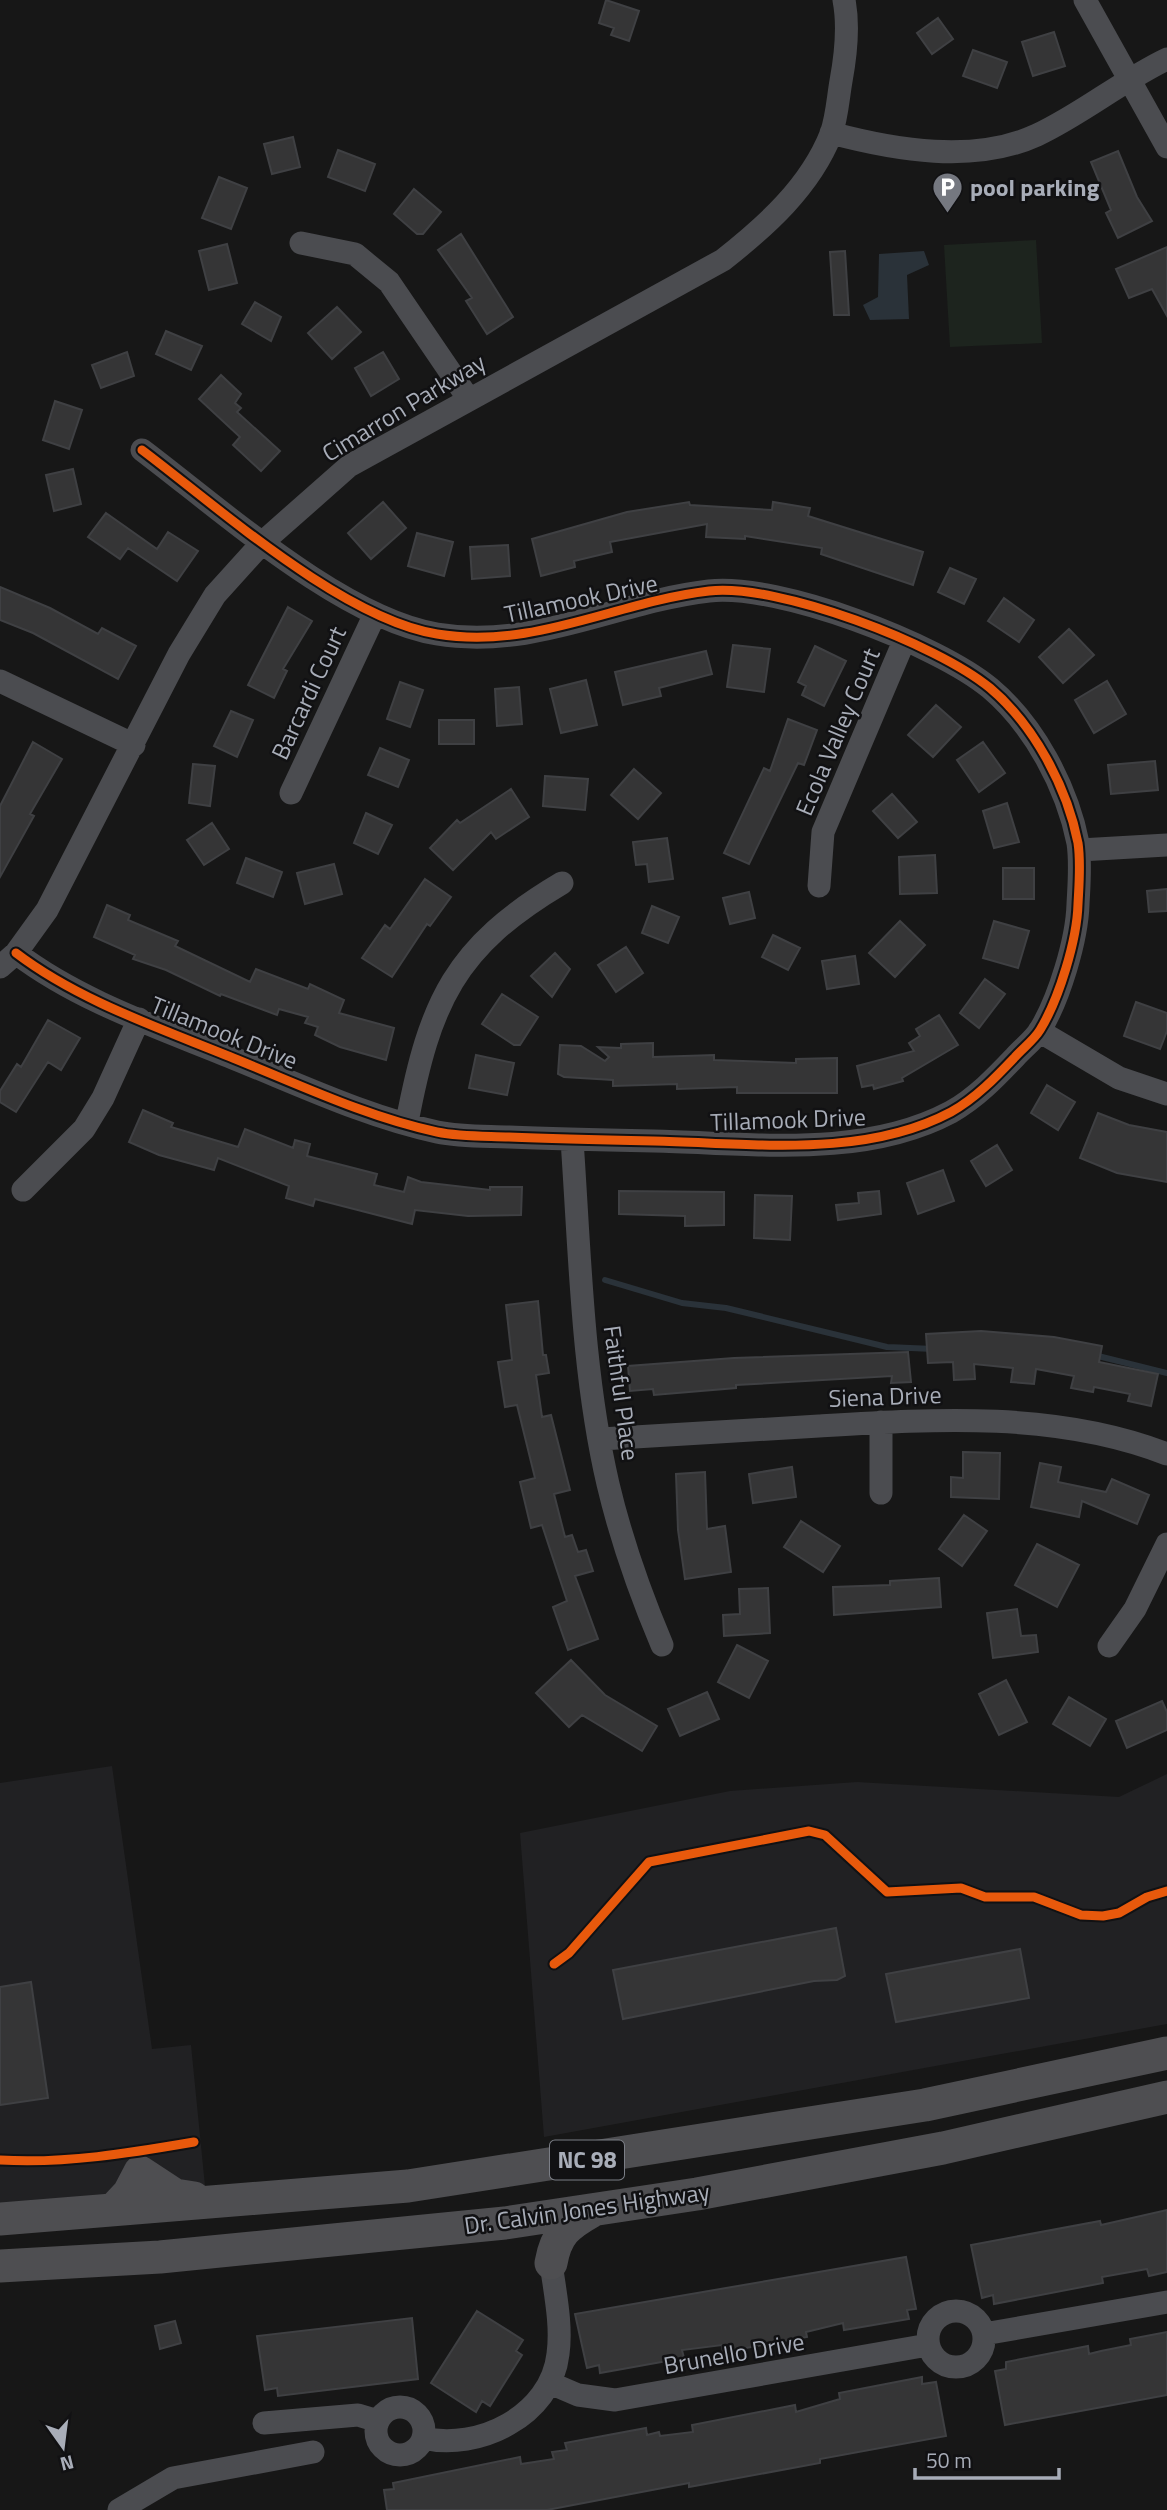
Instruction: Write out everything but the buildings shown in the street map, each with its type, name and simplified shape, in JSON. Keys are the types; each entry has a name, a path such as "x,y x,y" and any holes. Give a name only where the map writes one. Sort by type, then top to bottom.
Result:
{"highway":[{"name":"Dr. Calvin Jones Highway","path":"0,2219 114,2208 129,2193 139,2172 175,2195 214,2201 435,2183 925,2105 1167,2053"},
{"path":"827,2170 829,2154 840,2141 1006,2107 1044,2095 1096,2068"},
{"name":"Dr. Calvin Jones Highway","path":"0,2266 160,2256 505,2223 595,2210 943,2148 1167,2097"},
{"path":"505,2223 525,2236 551,2263 560,2233 567,2224 595,2210"}],"street":[{"name":"Cimarron Parkway","path":"8,960 47,910 179,654 215,595 263,542 349,466 468,398 723,260 771,222 807,176 831,134 842,72 847,19 844,0"},
{"path":"1084,0 1167,147"},
{"path":"831,134 878,146 958,152 1001,148 1037,135 1167,59"},
{"path":"301,243 355,254 389,282 468,398"},
{"name":"Tillamook Drive","path":"8,960 139,1019 368,1113 432,1131 459,1135 572,1140 805,1144 847,1142 894,1134 952,1111 991,1082 1039,1031 1065,968 1078,914 1080,850 1060,790 1045,757 1021,719 990,688 946,658 800,601 757,592 711,590 535,634 489,638 438,634 403,626 375,614 324,584 263,542 142,450"},
{"name":"Barcardi Court","path":"290,793 375,614"},
{"name":"Ecola Valley Court","path":"819,886 823,832 905,641"},
{"path":"2,686 134,745"},
{"path":"1080,850 1167,845"},
{"path":"407,1122 426,1042 443,998 462,964 509,917 562,883"},
{"path":"23,1190 84,1129 103,1098 139,1019"},
{"path":"1039,1031 1119,1078 1167,1094"},
{"name":"Faithful Place","path":"572,1140 587,1354 608,1483 643,1601 662,1646"},
{"name":"Siena Drive","path":"601,1439 881,1422 974,1421 1039,1424 1092,1432 1167,1454"},
{"path":"881,1422 881,1493"},
{"path":"1109,1646 1135,1609 1167,1544"},
{"path":"423,2438 456,2442 488,2435 509,2424 550,2383 559,2353 560,2329 551,2263"},
{"path":"984,2334 1167,2302"},
{"path":"950,2311 968,2313 976,2318 984,2334 981,2353 975,2360 957,2367 939,2361 928,2345 928,2336 935,2320 950,2311"},
{"name":"Brunello Drive","path":"550,2383 578,2395 615,2400 928,2345"},
{"path":"410,2409 421,2419 423,2438 411,2452 395,2454 387,2451 377,2438 378,2421 388,2410 410,2409"},
{"path":"264,2423 358,2415 378,2421"},
{"path":"119,2510 173,2478 313,2452"}],"shaded area":[{"path":"1036,240 1042,343 950,347 944,245"},
{"path":"924,251 929,265 907,275 909,319 870,320 863,305 878,297 879,254"},
{"path":"112,1766 152,2049 191,2045 205,2186 0,2211 0,1783"},
{"path":"1167,1774 1167,2024 544,2137 520,1833 730,1791 857,1782 1119,1797"}],"waterway":[{"path":"605,1280 682,1303 726,1308 887,1347 934,1349"},
{"path":"1094,1355 1167,1373"}],"cycle path":[{"path":"16,953 66,985 121,1012 334,1100 411,1126 464,1136 806,1145 881,1137 917,1127 951,1112 977,1094 1038,1034 1054,1002 1071,952 1077,918 1079,851 1073,822 1057,779 1034,739 1006,703 966,671 933,653 856,620 775,597 739,591 709,591 674,597 574,623 507,636 437,634 400,624 362,607 323,584 244,530 142,450"},
{"path":"554,1964 569,1953 649,1862 809,1831 825,1835 887,1892 961,1888 985,1897 1034,1897 1081,1915 1103,1916 1119,1913 1147,1897 1167,1891"},
{"path":"0,2160 73,2159 194,2142"}],"place":[{"name":"pool parking","path":"947,215"}]}
